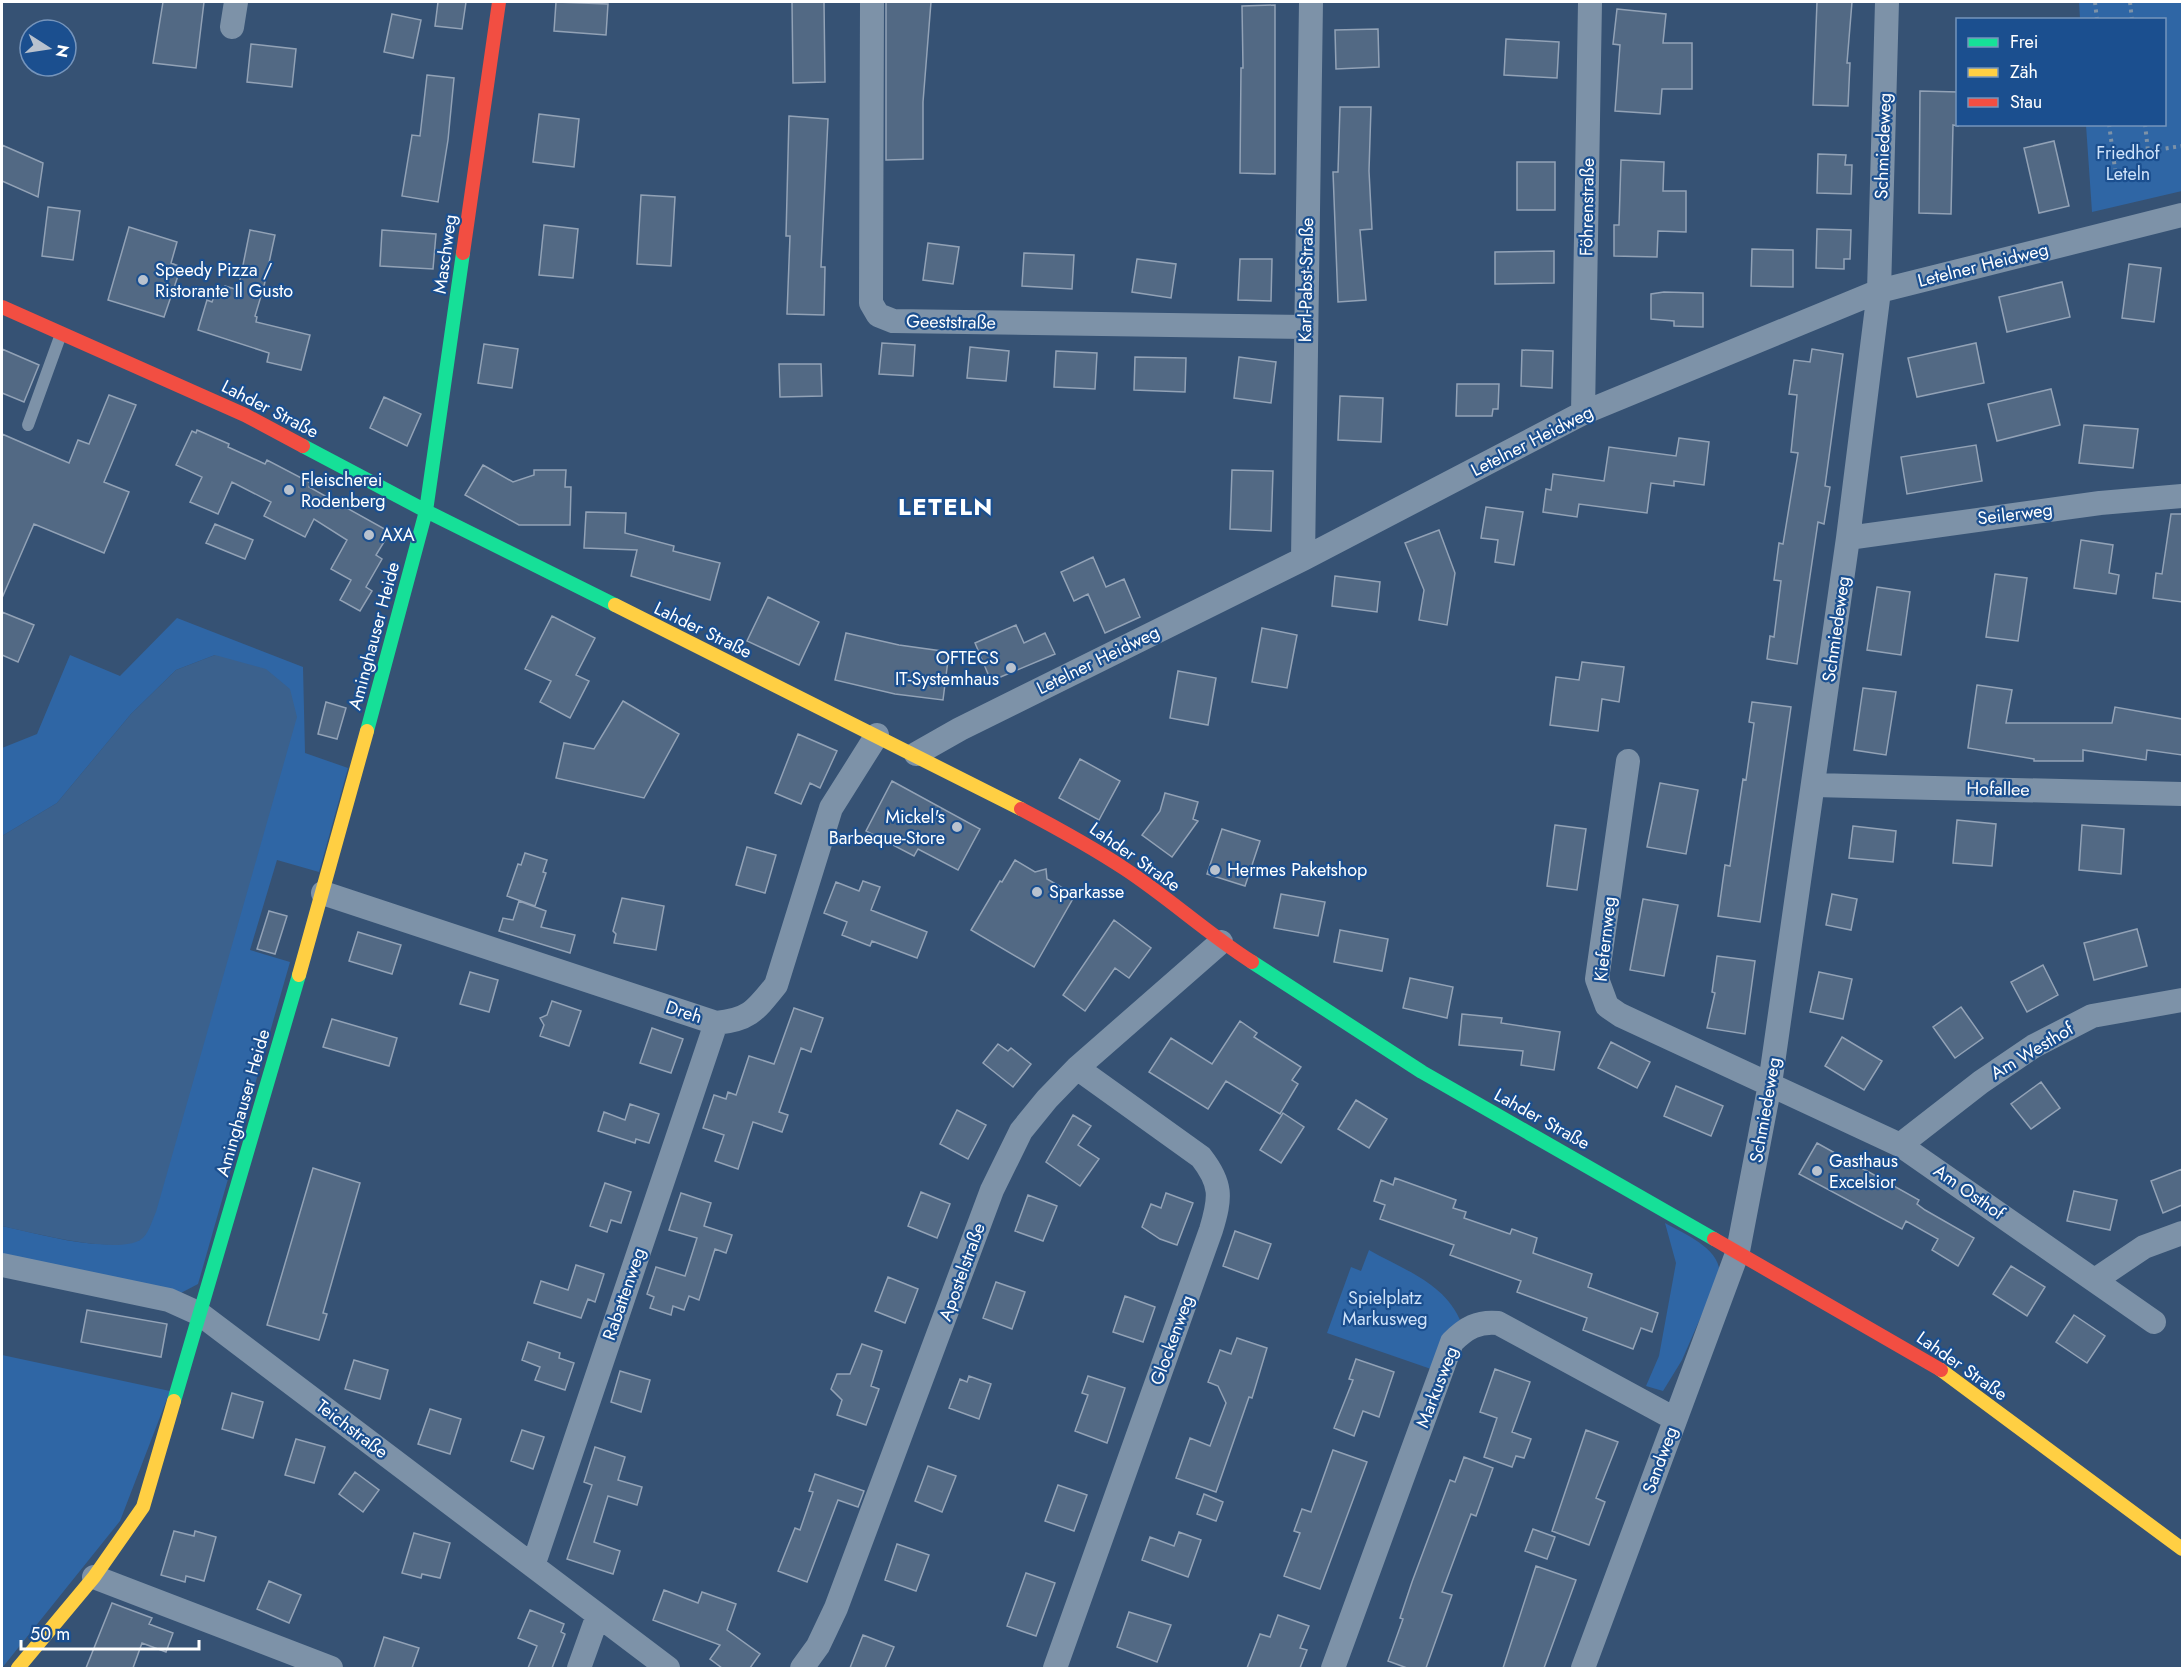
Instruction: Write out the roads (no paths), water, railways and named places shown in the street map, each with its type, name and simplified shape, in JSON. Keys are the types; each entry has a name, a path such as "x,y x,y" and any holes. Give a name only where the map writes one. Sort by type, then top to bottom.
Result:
{"street":[{"path":"232,27 236,2"},
{"name":"Maschweg","path":"426,511 499,2"},
{"name":"Geeststraße","path":"872,2 871,303 878,315 893,321 1305,327"},
{"name":"Karl-Pabst-Straße","path":"1303,559 1311,2"},
{"name":"Föhrenstraße","path":"1583,413 1590,2"},
{"name":"Schmiedeweg","path":"1738,1251 1770,1084 1814,785 1879,291 1887,2"},
{"name":"Letelner Heidweg","path":"916,754 960,729 1303,559 1583,413 1879,291 2182,215"},
{"name":"Lahder Straße","path":"2,307 246,415 426,511 916,754 1072,836 1127,870 1221,942 1422,1072 1933,1364 2182,1549"},
{"name":"Seilerweg","path":"1848,538 2100,503 2182,496"},
{"name":"Aminghauser Heide","path":"18,1668 94,1577 143,1507 323,894 426,511"},
{"name":"Dreh","path":"323,894 716,1023 739,1021 759,1006 776,986 831,808 877,735"},
{"name":"Kiefernweg","path":"1628,761 1597,979 1601,995 1607,1006 1620,1015 1770,1084"},
{"name":"Hofallee","path":"1814,785 2182,794"},
{"name":"Apostelstraße","path":"802,1668 818,1646 836,1608 1005,1160 1021,1131 1047,1099 1077,1068 1221,942"},
{"name":"Am Westhof","path":"1900,1145 1981,1082 2034,1046 2092,1016 2182,1000"},
{"name":"Rabattenweg","path":"533,1566 716,1023"},
{"name":"Glockenweg","path":"1055,1668 1211,1230 1217,1211 1219,1191 1215,1174 1201,1157 1077,1068"},
{"name":"Am Osthof","path":"1770,1084 1900,1145 2154,1322"},
{"path":"2095,1280 2144,1248 2182,1233"},
{"name":"Sandweg","path":"1583,1668 1738,1251"},
{"name":"Teichstraße","path":"2,1265 169,1300 200,1314 668,1668"},
{"name":"Markusweg","path":"1333,1668 1452,1342 1463,1332 1484,1322 1498,1323 1675,1419"},
{"path":"94,1577 332,1668"},
{"path":"579,1668 598,1615"}],"lane":[{"path":"28,425 62,333"}],"place":[{"name":"Speedy Pizza / Ristorante Il Gusto","path":"143,280"},
{"name":"Fleischerei Rodenberg","path":"289,490"},
{"name":"AXA","path":"369,535"},
{"name":"OFTECS IT-Systemhaus","path":"1011,668"},
{"name":"Mickel's Barbeque-Store","path":"957,827"},
{"name":"Hermes Paketshop","path":"1215,870"},
{"name":"Sparkasse","path":"1037,892"},
{"name":"Gasthaus Excelsior","path":"1817,1171"}],"district":[{"name":"LETELN","path":"946,507"}],"park label":[{"name":"Friedhof Leteln","path":"2128,163"},
{"name":"Spielplatz Markusweg","path":"1385,1308"}]}
